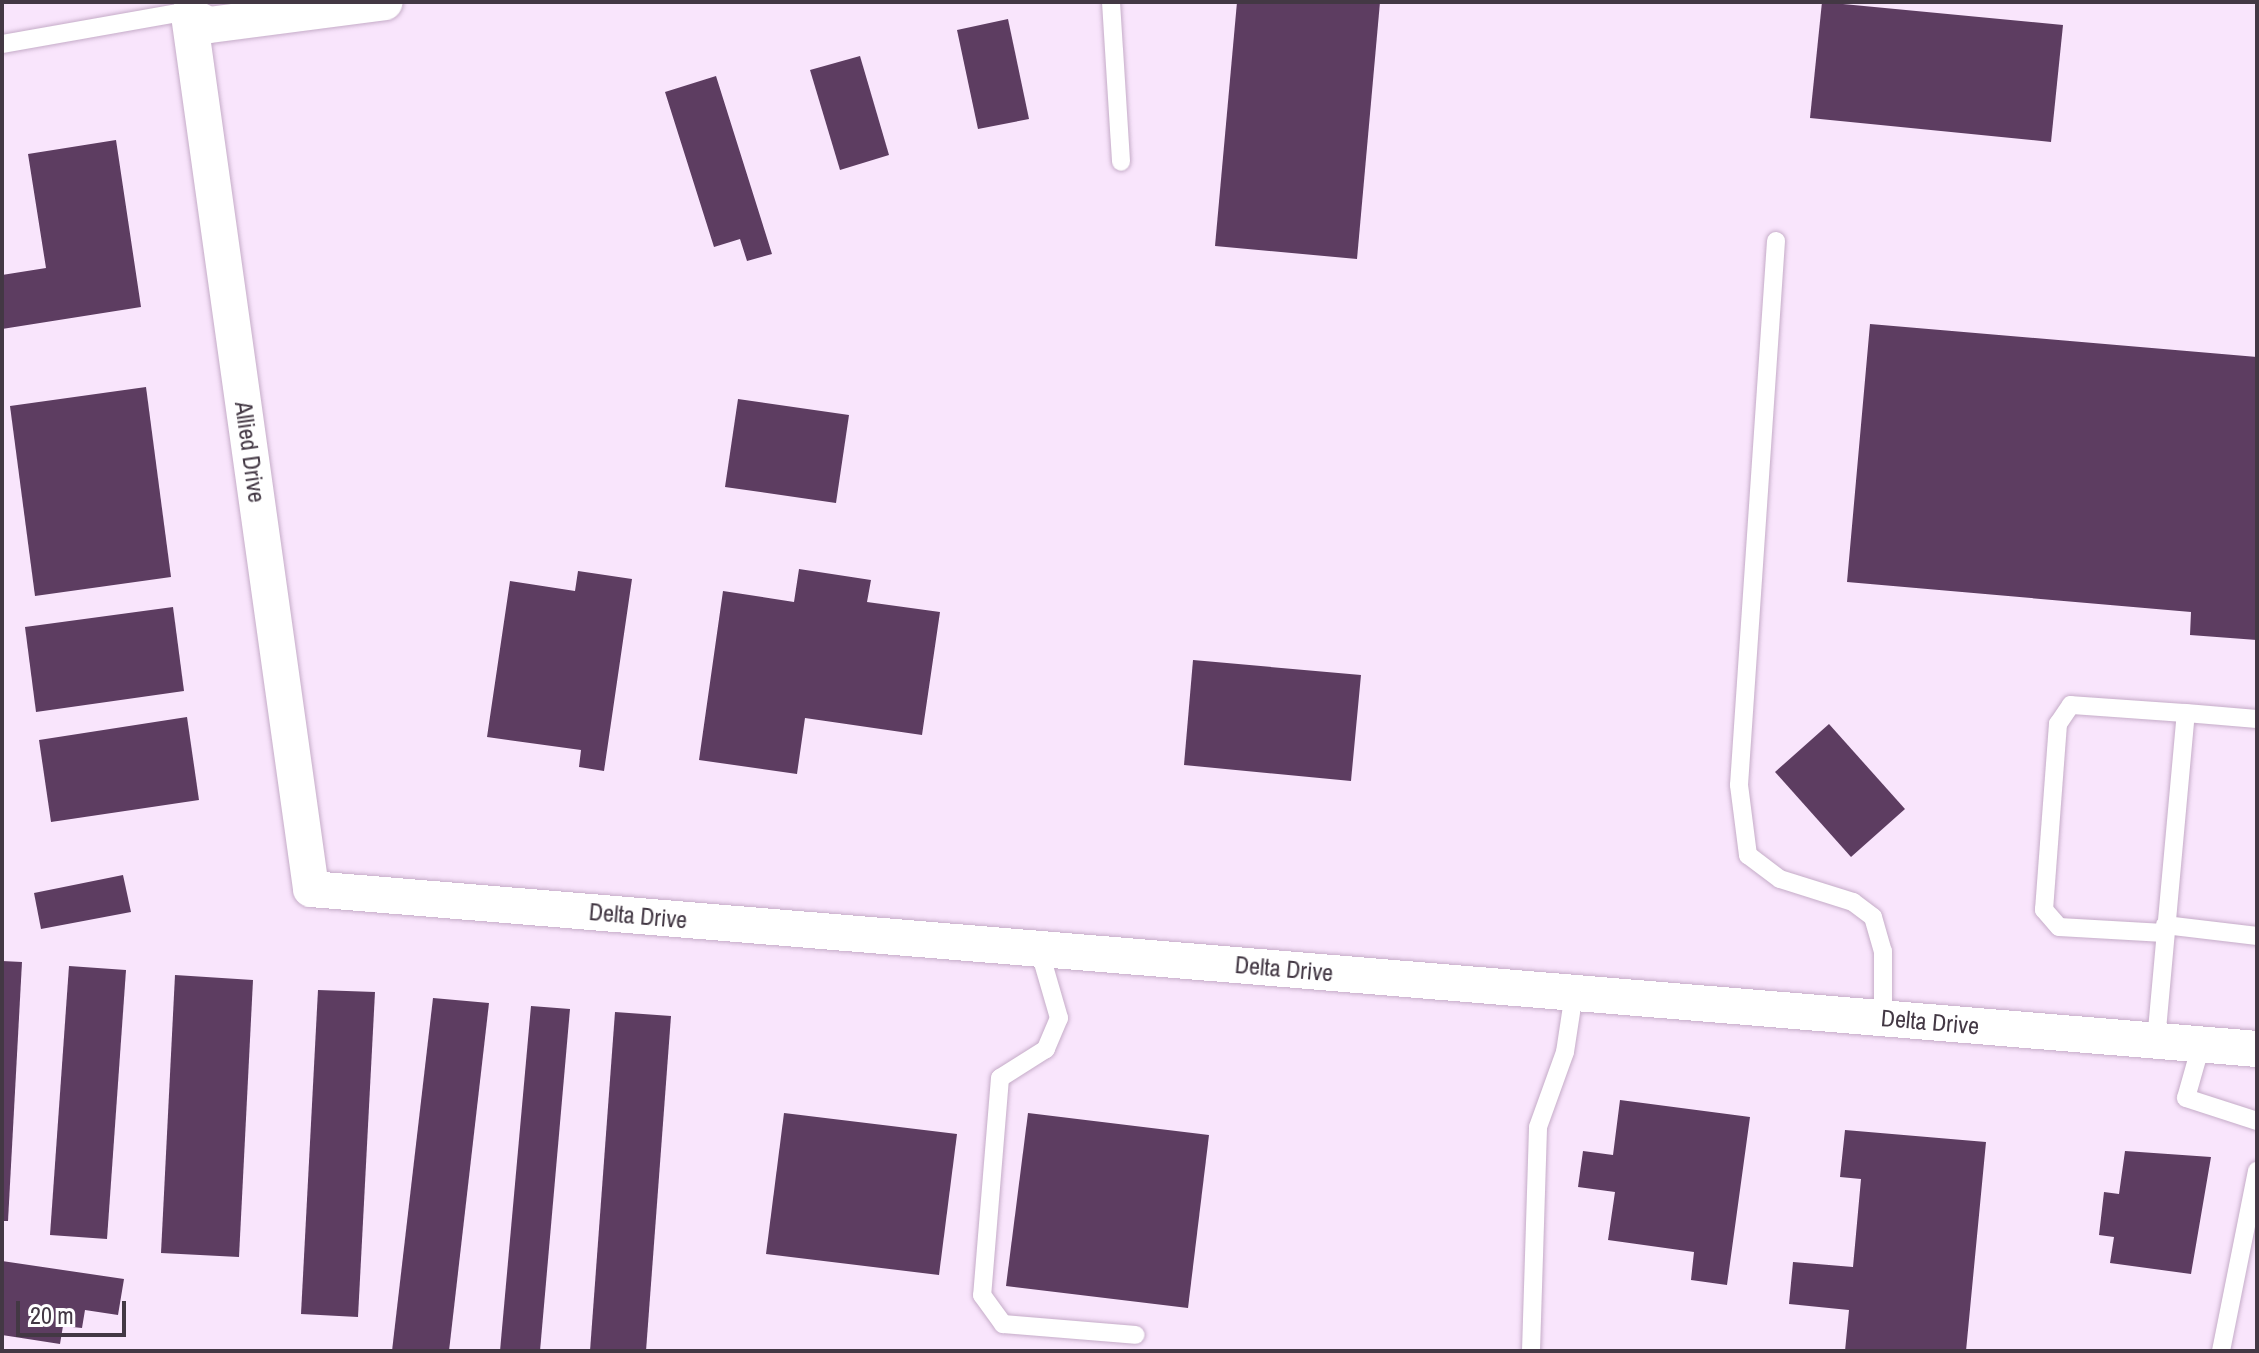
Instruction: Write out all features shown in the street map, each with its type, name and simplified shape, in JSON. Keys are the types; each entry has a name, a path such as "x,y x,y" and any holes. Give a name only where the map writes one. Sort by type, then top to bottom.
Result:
{"street":[{"path":"188,8 209,25 385,2"},
{"name":"Allied Drive","path":"188,8 311,889"},
{"name":"Delta Drive","path":"311,889 2257,1049"}],"lane":[{"path":"1111,2 1121,162"},
{"path":"2,44 188,8"},
{"path":"1776,241 1739,785 1748,855 1780,879 1853,902 1873,917 1883,951 1883,1018"},
{"path":"2257,719 2071,705 2058,724 2044,910 2059,927 2164,929 2257,936"},
{"path":"2156,1041 2186,713"},
{"path":"1039,949 1059,1018 1046,1049 1000,1078 982,1295 1003,1324 1136,1335"},
{"path":"1531,1351 1538,1127 1565,1052 1574,993"},
{"path":"2201,1045 2186,1098 2257,1121"},
{"path":"2221,1351 2257,1171"}],"building":[{"path":"1237,2 1380,2 1357,259 1215,246"},
{"path":"1822,2 2063,25 2051,142 1810,118"},
{"path":"1008,19 1029,119 978,129 957,30"},
{"path":"860,56 889,155 840,170 810,70"},
{"path":"716,76 772,254 747,261 740,239 714,247 665,92"},
{"path":"116,140 141,307 2,329 2,275 46,268 28,154"},
{"path":"1870,324 2257,357 2257,640 2190,635 2191,612 1847,582"},
{"path":"146,387 171,577 35,596 10,406"},
{"path":"738,399 849,415 836,503 725,487"},
{"path":"799,569 871,580 867,602 940,612 922,735 805,718 797,774 699,760 723,591 794,602"},
{"path":"578,571 632,579 604,771 579,767 581,750 487,737 510,581 575,591"},
{"path":"173,607 184,691 36,712 25,627"},
{"path":"1193,660 1361,675 1351,781 1184,765"},
{"path":"187,717 199,800 51,822 39,740"},
{"path":"1829,724 1905,809 1851,857 1775,772"},
{"path":"123,875 131,912 41,929 34,893"},
{"path":"2,961 22,962 8,1221 2,1221"},
{"path":"69,966 126,970 107,1239 50,1235"},
{"path":"175,975 253,980 239,1257 161,1253"},
{"path":"318,990 375,992 358,1317 301,1314"},
{"path":"433,998 489,1003 449,1351 392,1351"},
{"path":"531,1006 570,1009 540,1351 500,1351"},
{"path":"615,1012 671,1016 646,1351 590,1351"},
{"path":"1620,1100 1750,1117 1727,1285 1691,1280 1694,1252 1608,1240 1615,1192 1578,1187 1583,1151 1613,1155"},
{"path":"784,1113 957,1134 939,1275 766,1254"},
{"path":"1028,1113 1209,1135 1188,1308 1006,1286"},
{"path":"1845,1130 1986,1142 1966,1351 1845,1351 1849,1310 1789,1304 1793,1262 1853,1267 1861,1179 1840,1177"},
{"path":"2125,1151 2211,1157 2191,1274 2110,1263 2114,1237 2099,1235 2104,1192 2119,1194"},
{"path":"2,1261 124,1279 118,1315 85,1310 82,1328 63,1326 60,1344 2,1335"}]}
